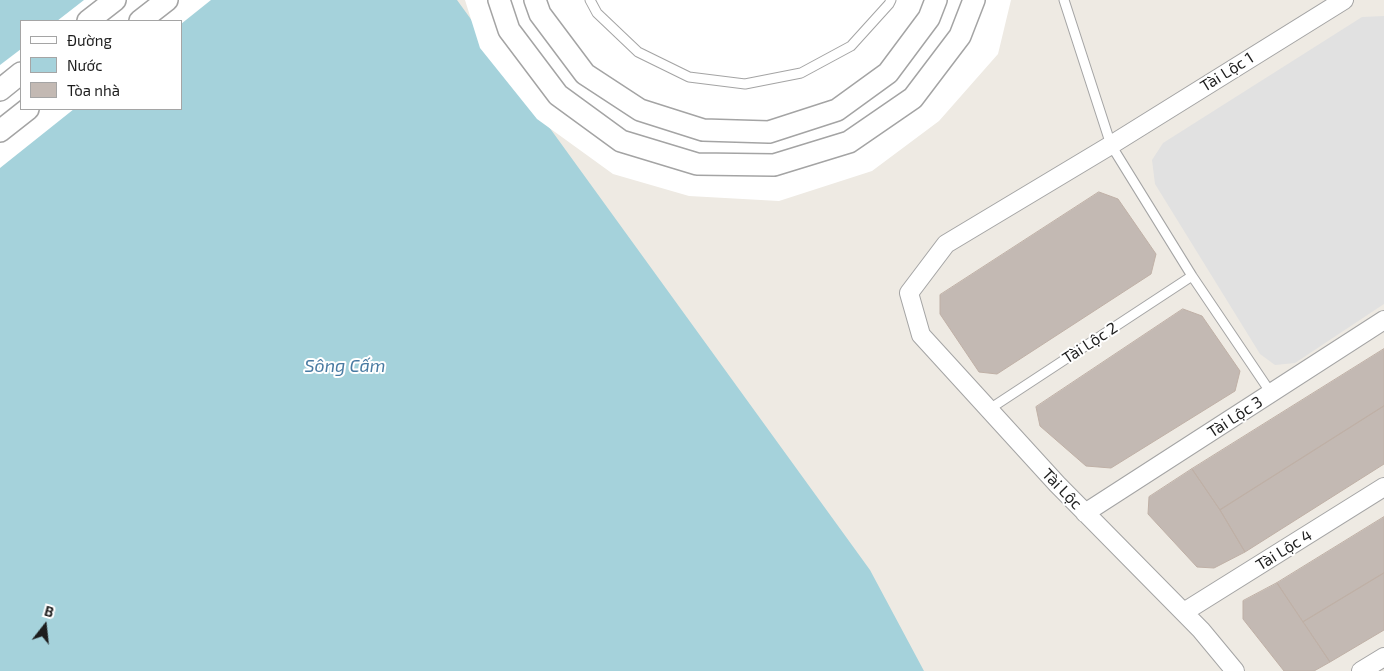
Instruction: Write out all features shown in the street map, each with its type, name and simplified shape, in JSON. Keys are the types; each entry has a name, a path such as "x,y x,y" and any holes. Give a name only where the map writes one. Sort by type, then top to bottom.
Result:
{"street":[{"path":"89,20 115,0"},
{"path":"141,20 167,0"},
{"path":"499,0 509,30 558,95 621,141 697,164 774,165 849,142 913,98 960,36 974,0"},
{"path":"535,0 540,14 586,74 640,110 703,130 769,132 837,110 888,73 929,18 936,0"},
{"name":"Tài Lộc 1","path":"909,293 946,244 1111,146 1344,0"},
{"path":"0,90 20,74"},
{"path":"0,131 27,110"},
{"name":"Tài Lộc","path":"909,293 921,335 1056,484 1201,630 1235,671"},
{"name":"Tài Lộc 3","path":"1085,513 1384,320"},
{"name":"Tài Lộc 4","path":"1184,612 1384,487"},
{"path":"1361,671 1384,657"}],"lane":[{"path":"590,0 597,13 638,52 689,77 745,84 801,73 851,46 891,0"},
{"path":"1064,0 1111,146 1192,276 1271,393"},
{"name":"Tài Lộc 2","path":"988,410 1192,276"}],"shaded area":[{"path":"1384,16 1384,304 1295,363 1275,365 1260,354 1155,184 1152,160 1163,143 1362,17"}],"water":[{"name":"Sông Cấm","path":"0,0 457,0 870,570 924,671 0,671"}],"pier":[{"path":"84,0 211,0 182,23 182,20 58,20"},
{"path":"465,0 1011,0 998,54 939,121 872,171 779,201 689,196 613,174 537,119 480,48"},
{"path":"20,50 20,110 73,110 0,168 0,65"}],"building":[{"path":"1099,192 1118,199 1156,254 1151,274 997,374 979,372 940,314 940,295"},
{"path":"1183,309 1202,316 1240,371 1235,391 1111,468 1086,466 1040,426 1036,407"},
{"path":"1384,349 1384,406 1220,510 1192,469"},
{"path":"1384,406 1384,464 1245,552 1220,510"},
{"path":"1192,469 1220,510 1245,552 1214,568 1197,567 1148,514 1149,497"},
{"path":"1384,517 1384,573 1303,622 1277,583"},
{"path":"1384,573 1384,630 1330,662 1303,622"},
{"path":"1277,583 1330,662 1314,671 1284,671 1243,619 1243,601"}]}
